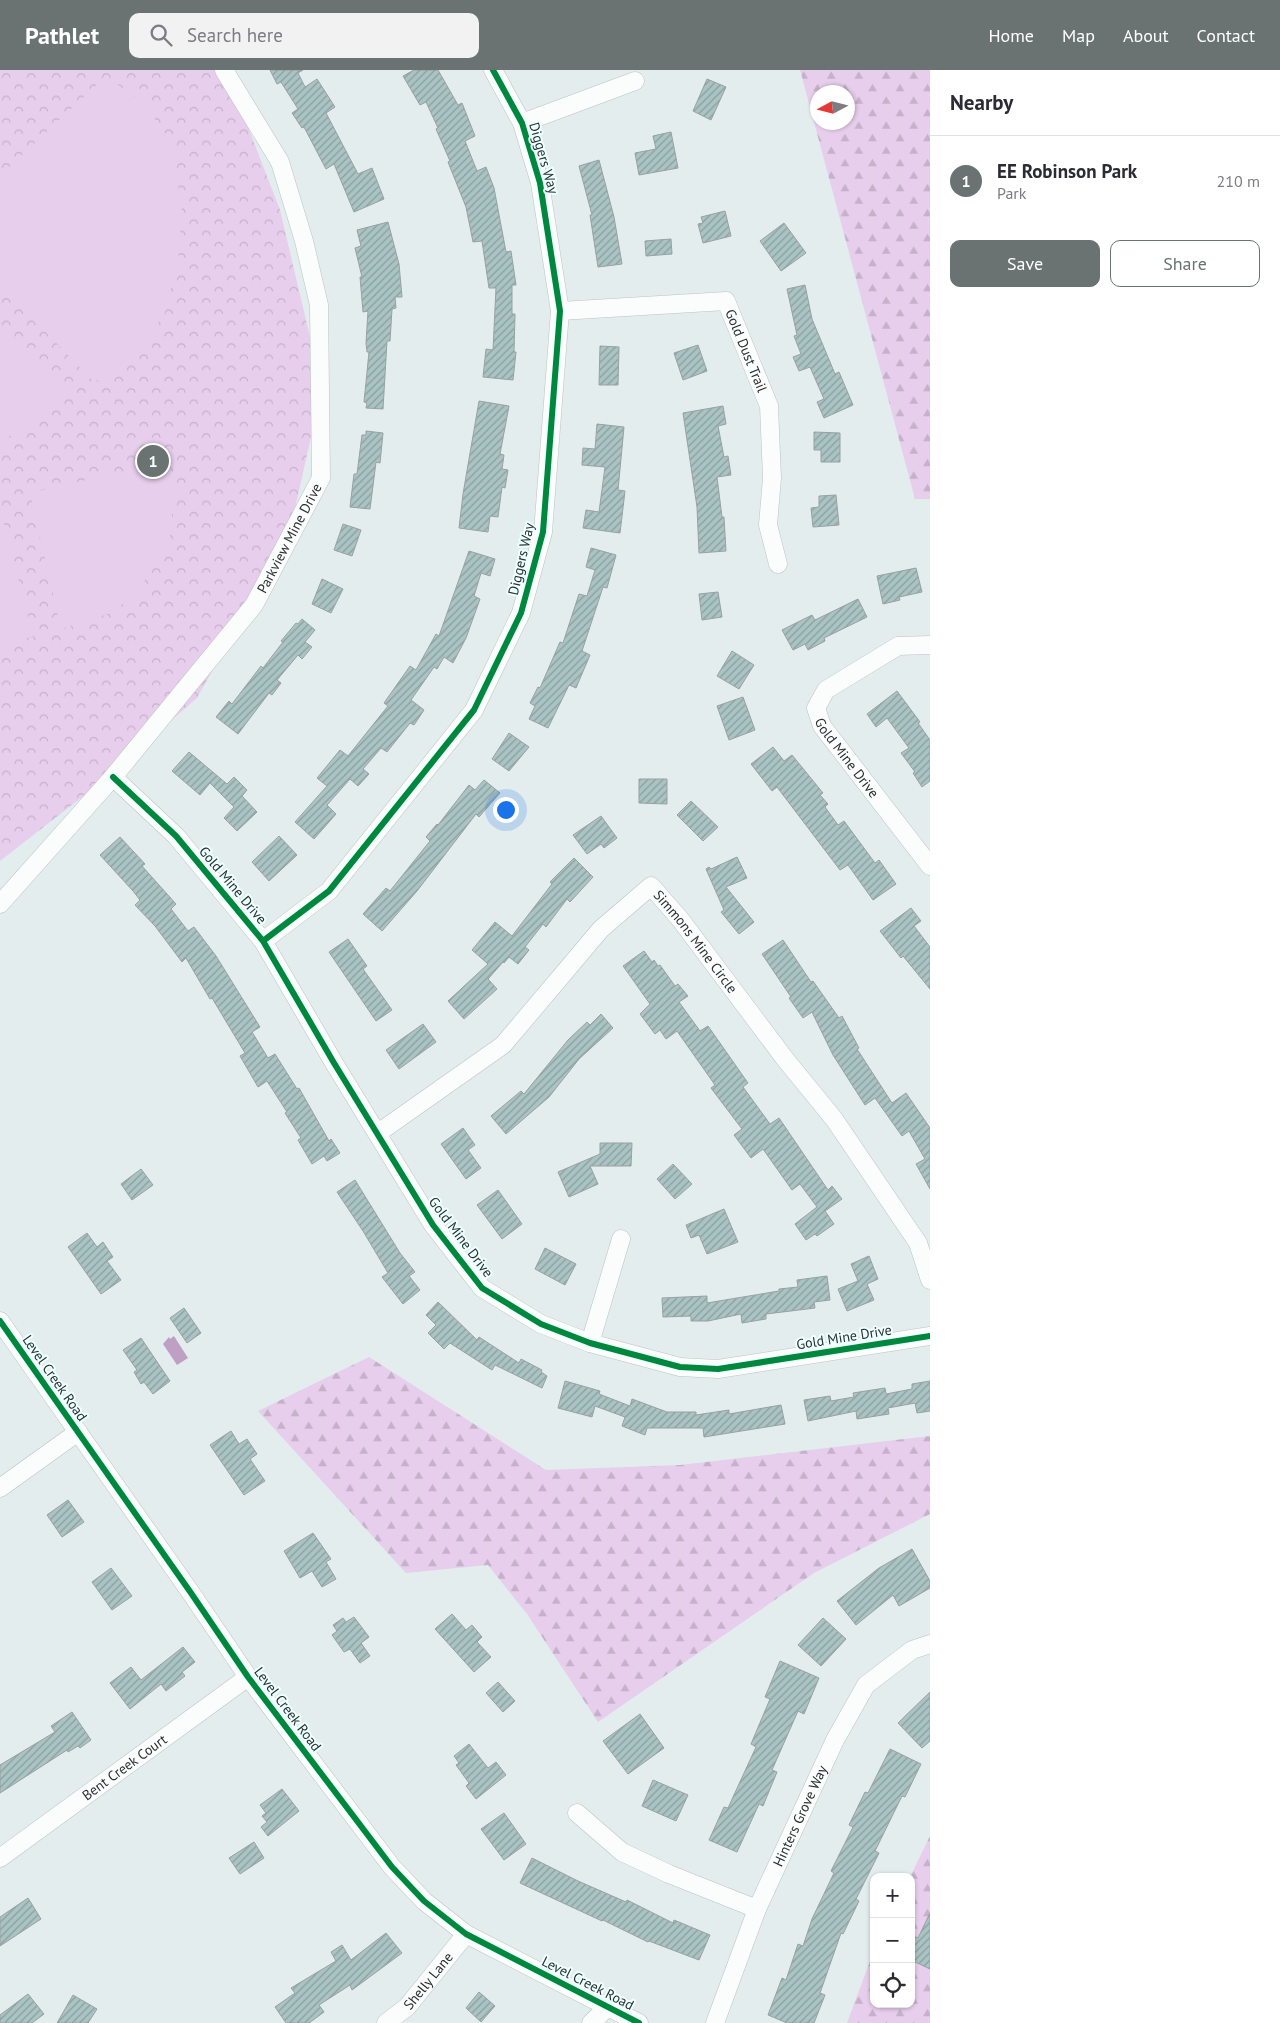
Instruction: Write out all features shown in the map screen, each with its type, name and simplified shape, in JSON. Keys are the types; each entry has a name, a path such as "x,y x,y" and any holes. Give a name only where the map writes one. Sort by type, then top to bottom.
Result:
{"street":[{"name":"Parkview Mine Drive","path":"0,904 113,776 254,605 322,478 319,305 304,241 280,162 224,70"},
{"name":"Diggers Way","path":"263,941 329,891 474,710 521,613 543,532 560,312 540,184 522,123 493,70"},
{"path":"522,123 635,81"},
{"name":"Gold Dust Trail","path":"560,312 726,300 769,406 772,478 768,525 778,564"},
{"name":"Gold Mine Drive","path":"930,645 898,646 826,690 816,708 822,726 930,866"},
{"name":"Gold Mine Drive","path":"113,776 176,836 263,941 433,1226 482,1288 541,1324 590,1343 680,1367 718,1369 930,1336"},
{"name":"Simmons Mine Circle","path":"378,1133 503,1045 601,929 651,886 680,919 785,1059 834,1119 918,1243 930,1280"},
{"path":"590,1343 621,1239"},
{"name":"Level Creek Road","path":"0,1321 248,1677 392,1867 424,1901 466,1934 606,2008 640,2023"},
{"path":"0,1488 78,1432"},
{"name":"Hinters Grove Way","path":"715,2023 757,1909 835,1740 866,1686 912,1650 930,1644"},
{"name":"Bent Creek Court","path":"0,1858 248,1677"},
{"path":"577,1813 622,1852 669,1874 757,1909"},
{"name":"Shelly Lane","path":"386,2023 407,2007 466,1934"},
{"path":"591,2023 606,2008"}],"green space":[{"path":"0,70 226,70 280,210 322,388 289,535 197,698 86,794 0,861"},
{"path":"800,70 930,70 930,499 915,499 816,130 855,130 855,85 810,85 810,107"},
{"path":"106,76 144,104 171,141 182,210 178,262 165,312 136,361 94,382 0,285 0,176"},
{"path":"0,326 70,390 28,425 0,440"},
{"path":"169,461 174,494 170,536 137,594 108,614 61,629 30,493"},
{"path":"0,508 33,637 0,643"},
{"path":"369,1357 546,1470 680,1465 930,1436 930,1514 814,1573 598,1722 527,1614 488,1565 406,1573 258,1411"},
{"path":"930,1836 930,2023 847,2023 870,1961 870,2008 915,2008 915,1873 912,1873"}],"shaded area":[{"path":"174,1336 188,1358 177,1365 163,1344 169,1337 170,1339"}],"building":[{"path":"270,70 303,70 298,73 305,87 317,79 335,107 326,113 358,174 372,168 384,199 354,212 334,164 326,169 304,127 302,128 292,113 298,109 281,82 277,84"},
{"path":"414,70 438,70 458,105 462,103 475,136 465,141 477,171 486,167 494,188 506,252 511,251 516,285 512,285 512,314 515,314 514,352 516,352 513,380 483,377 486,349 493,350 496,288 489,288 482,241 473,242 466,207 448,162 450,161 436,129 438,128 426,102 420,105 403,76"},
{"path":"707,79 726,87 711,120 693,111"},
{"path":"671,132 678,168 639,175 635,153 656,149 653,136"},
{"path":"599,160 614,217 622,264 598,267 590,215 592,215 579,166"},
{"path":"725,211 731,236 703,243 698,224 703,223 701,217"},
{"path":"388,222 399,264 402,297 395,297 396,308 392,309 390,341 387,341 383,409 366,408 367,403 364,402 369,352 367,352 366,343 368,311 363,312 360,277 362,277 355,248 361,246 357,230"},
{"path":"784,223 806,253 781,271 760,241"},
{"path":"671,239 672,254 646,256 645,241"},
{"path":"805,285 812,319 835,374 839,372 853,405 824,418 817,402 824,399 810,367 799,371 793,357 801,354 794,336 797,335 787,289"},
{"path":"698,345 707,371 683,380 674,353"},
{"path":"600,346 619,347 618,385 599,385"},
{"path":"479,401 509,406 500,454 504,455 502,469 508,470 505,488 502,487 498,517 490,516 488,532 459,528"},
{"path":"723,406 726,424 718,426 724,457 728,456 731,475 717,477 722,517 724,517 726,551 699,553 697,507 683,413"},
{"path":"597,424 624,427 618,490 625,491 620,533 583,528 586,510 599,512 605,467 582,465 583,448 595,449"},
{"path":"366,431 383,433 380,463 376,462 370,509 350,507 362,435 366,435"},
{"path":"814,432 840,433 840,462 821,462 821,450 814,450"},
{"path":"836,495 839,525 813,527 811,508 819,507 819,496"},
{"path":"343,524 361,530 352,556 334,550"},
{"path":"591,548 616,555 607,588 603,587 582,651 590,655 576,688 569,685 548,728 529,719 535,706 530,703 538,687 540,688 560,642 563,643 579,594 587,596 595,570 586,567"},
{"path":"469,551 495,559 490,576 481,573 474,596 480,599 466,638 453,663 444,657 437,669 434,667 411,700 424,710 414,725 410,723 387,752 381,748 363,769 369,774 358,786 350,779 327,805 336,814 314,839 295,822 327,786 317,778 340,750 348,756 388,706 384,703 410,666 416,670 436,634 439,636"},
{"path":"916,568 922,592 899,597 900,600 883,604 877,576"},
{"path":"322,579 343,589 331,613 312,604"},
{"path":"718,592 722,617 702,620 699,594"},
{"path":"858,599 867,617 824,638 825,641 808,650 805,644 793,650 782,630 812,615 815,620"},
{"path":"302,619 315,630 305,642 312,647 302,659 298,655 277,680 281,683 272,695 269,693 238,734 216,717 229,701 232,704 261,666 263,668 283,642 281,641 296,623 298,624"},
{"path":"732,651 754,665 739,689 717,676"},
{"path":"897,691 920,722 918,723 930,740 930,781 922,787 913,773 915,772 901,753 909,748 887,718 876,727 867,714"},
{"path":"743,697 755,730 729,740 717,706"},
{"path":"509,733 529,747 509,771 492,759"},
{"path":"773,747 784,761 792,755 823,793 820,795 828,804 825,807 838,825 844,821 875,863 879,860 896,884 873,900 848,865 840,870 777,787 772,791 751,764"},
{"path":"189,752 227,784 234,777 247,790 242,796 257,812 237,831 224,818 234,807 210,783 200,795 172,771"},
{"path":"639,779 667,779 667,804 639,803"},
{"path":"484,780 500,793 479,817 476,814 417,891 382,931 363,914 386,888 390,891 430,841 426,837 438,825 469,785 475,790"},
{"path":"691,801 718,827 703,841 677,815"},
{"path":"601,816 617,838 604,848 601,844 587,854 573,835"},
{"path":"279,836 297,855 269,881 252,862"},
{"path":"120,837 145,864 142,866 176,904 171,909 188,931 194,927 216,956 260,1027 252,1032 268,1058 275,1054 297,1089 299,1088 329,1141 331,1139 340,1153 327,1161 324,1156 312,1164 298,1140 301,1138 285,1113 287,1112 267,1081 258,1087 240,1056 245,1053 186,958 182,962 155,926 135,905 140,900 100,855"},
{"path":"737,857 747,878 726,887 754,922 739,934 721,912 724,910 706,869 709,867 711,869"},
{"path":"574,858 593,877 570,902 567,899 546,927 543,924 525,947 529,950 518,964 509,957 503,962 488,979 497,989 464,1019 448,1001 488,964 472,950 495,922 512,936 552,884 550,882"},
{"path":"911,908 921,921 914,926 930,947 930,989 903,956 901,958 880,931"},
{"path":"348,939 367,966 363,969 392,1010 376,1021 329,952"},
{"path":"783,940 811,982 813,981 839,1018 842,1016 859,1048 857,1049 892,1103 906,1093 930,1128 930,1189 916,1164 925,1159 909,1131 902,1136 875,1098 865,1105 833,1055 812,1012 803,1018 762,954"},
{"path":"644,951 652,962 654,960 658,966 660,965 675,986 678,984 688,996 679,1002 700,1031 708,1026 748,1083 743,1087 770,1124 779,1118 828,1190 832,1186 842,1199 825,1211 834,1224 817,1236 815,1234 806,1240 795,1224 817,1207 800,1184 792,1190 763,1149 751,1158 734,1135 742,1129 711,1088 715,1085 677,1031 666,1039 660,1030 655,1034 640,1014 650,1004 623,966"},
{"path":"601,1014 613,1028 579,1059 549,1097 506,1134 491,1116 521,1091 524,1094 568,1040 587,1022 590,1025"},
{"path":"423,1024 436,1042 399,1069 386,1050"},
{"path":"463,1128 475,1145 468,1150 481,1168 466,1179 441,1144"},
{"path":"600,1143 632,1143 631,1166 590,1166 598,1184 569,1197 558,1172 600,1154"},
{"path":"673,1164 692,1184 675,1199 657,1179"},
{"path":"141,1169 153,1185 132,1200 121,1184"},
{"path":"355,1180 400,1253 415,1272 409,1276 420,1290 403,1304 382,1277 388,1273 337,1192"},
{"path":"498,1190 522,1224 502,1239 477,1205"},
{"path":"724,1209 738,1242 707,1254 699,1235 691,1238 686,1225"},
{"path":"87,1233 97,1247 103,1242 113,1257 107,1261 121,1280 101,1294 68,1247"},
{"path":"545,1248 576,1264 565,1285 535,1269"},
{"path":"869,1256 878,1279 867,1284 874,1300 847,1311 838,1289 858,1281 851,1264"},
{"path":"827,1276 830,1300 814,1302 815,1308 766,1314 766,1319 742,1323 741,1314 708,1321 691,1321 691,1316 663,1317 662,1298 707,1296 707,1303 798,1287 797,1280"},
{"path":"438,1302 477,1340 479,1337 519,1363 521,1359 542,1370 541,1372 547,1376 542,1388 495,1365 492,1370 450,1343 444,1349 428,1333 436,1325 426,1315"},
{"path":"184,1308 201,1333 187,1343 170,1318"},
{"path":"141,1338 170,1381 153,1394 144,1382 141,1384 134,1372 137,1370 123,1350"},
{"path":"565,1381 600,1391 599,1394 630,1406 632,1399 667,1412 696,1412 696,1415 729,1410 729,1414 781,1405 785,1424 704,1437 703,1428 647,1428 645,1435 622,1426 625,1417 595,1406 592,1417 558,1408"},
{"path":"930,1381 930,1411 917,1413 915,1403 888,1408 889,1414 857,1419 856,1411 808,1421 804,1400 830,1396 831,1401 854,1397 853,1393 885,1388 886,1394 912,1389 912,1384"},
{"path":"231,1431 239,1444 247,1439 257,1454 250,1459 265,1481 244,1495 210,1445"},
{"path":"68,1500 84,1522 62,1537 47,1515"},
{"path":"313,1533 331,1559 326,1562 336,1579 322,1587 312,1571 300,1578 284,1551"},
{"path":"912,1549 930,1581 930,1588 899,1606 893,1595 856,1625 837,1601 879,1568"},
{"path":"111,1568 132,1596 112,1610 92,1582"},
{"path":"452,1614 466,1630 472,1625 482,1637 477,1642 491,1657 474,1672 435,1629"},
{"path":"354,1617 369,1637 361,1643 370,1656 360,1663 350,1649 344,1652 332,1635 337,1631 333,1625 343,1618 346,1622"},
{"path":"823,1618 846,1639 821,1666 798,1645"},
{"path":"183,1647 195,1662 182,1672 185,1676 166,1691 161,1684 130,1709 110,1683 131,1667 141,1680"},
{"path":"780,1661 819,1678 804,1714 798,1711 772,1770 777,1772 763,1806 759,1804 737,1852 709,1840 724,1807 728,1808 756,1747 751,1744 770,1699 765,1697"},
{"path":"498,1682 515,1701 503,1712 486,1693"},
{"path":"930,1692 930,1741 922,1748 898,1723"},
{"path":"72,1712 91,1740 80,1748 78,1746 68,1752 67,1750 0,1793 0,1765 55,1732 51,1726"},
{"path":"640,1714 664,1748 628,1774 603,1741"},
{"path":"469,1744 488,1768 496,1762 506,1775 476,1799 466,1786 469,1783 456,1765 459,1763 454,1756"},
{"path":"890,1749 921,1764 905,1797 902,1796 875,1851 879,1853 856,1899 859,1901 843,1934 841,1933 820,1993 825,1995 814,2023 787,2023 768,2015 782,1978 786,1980 798,1944 803,1946 812,1919 834,1873 831,1871 853,1827 849,1825 865,1792 868,1793"},
{"path":"653,1780 688,1795 676,1821 642,1806"},
{"path":"282,1789 299,1811 268,1836 261,1827 267,1822 262,1816 266,1813 260,1805"},
{"path":"504,1813 526,1844 504,1860 481,1829"},
{"path":"254,1842 264,1858 240,1874 229,1858"},
{"path":"532,1858 578,1881 626,1902 627,1900 673,1923 674,1920 710,1935 699,1960 648,1942 520,1883"},
{"path":"28,1898 41,1919 0,1946 0,1917"},
{"path":"930,1913 930,1969 915,1962 915,1937 918,1938"},
{"path":"386,1933 402,1953 352,1990 350,1985 319,2005 324,2012 309,2023 286,2023 275,2007 295,1993 291,1988 336,1961 331,1952 342,1945 351,1960"},
{"path":"479,1992 495,2006 481,2022 466,2008"},
{"path":"28,1994 44,2014 32,2023 0,2023 0,2015"},
{"path":"73,1995 97,2009 88,2023 57,2023"}],"cycle path":[{"path":"263,941 329,891 474,710 521,613 543,532 560,311 540,183 522,123 493,70"},
{"path":"113,777 176,836 263,941 334,1063 433,1225 482,1288 541,1324 590,1343 680,1367 718,1369 930,1336"},
{"path":"0,1321 248,1677 392,1867 424,1901 466,1934 639,2023"}],"place":[{"name":"EE Robinson Park","path":"153,461"}]}
